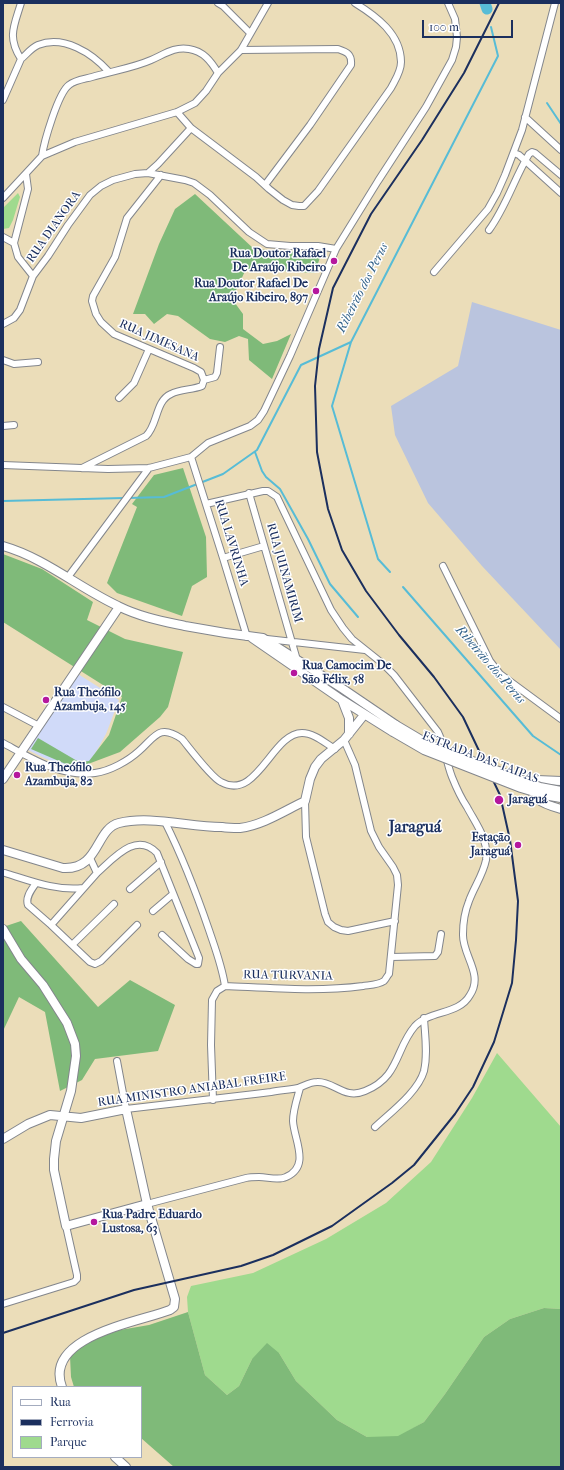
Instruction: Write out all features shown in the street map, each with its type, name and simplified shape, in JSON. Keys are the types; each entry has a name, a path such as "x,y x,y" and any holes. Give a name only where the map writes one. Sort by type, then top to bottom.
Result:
{"street":[{"path":"21,3 14,26 12,40 14,49 21,59"},
{"path":"218,3 223,6 250,33"},
{"path":"3,198 42,156 75,142 177,112 195,103 206,91 218,73 241,50 268,3"},
{"path":"177,112 191,128 256,177 283,200 292,205 304,206 318,190 391,88 399,73 401,62 395,39 384,24 355,3"},
{"path":"3,465 108,470 149,468 191,457 208,443 250,426 258,420 264,411 290,356 336,249 378,180 426,107 452,60 458,37 456,19 448,3"},
{"path":"434,272 488,208 497,193 514,153 525,117 555,3"},
{"path":"3,100 21,59 36,46 54,42 69,45 86,52 109,72"},
{"path":"42,156 44,144 61,96 69,85 79,80 139,64 170,51 187,48 205,55 218,73"},
{"path":"241,50 338,49 345,51 350,55 352,60 351,65 330,96 265,185"},
{"path":"525,117 561,150"},
{"path":"148,173 191,128"},
{"path":"489,230 501,213 516,186 529,154 535,152 561,174"},
{"path":"514,153 561,193"},
{"name":"RUA DIANORA","path":"3,324 14,318 20,310 33,276 90,195 101,186 113,180 135,174 148,173 194,183 210,195 249,232 267,244 318,246 336,249"},
{"path":"26,174 28,189 14,243 18,257 33,276"},
{"name":"RUA JIMESANA","path":"161,175 127,218 114,257 96,290 92,301 96,314 108,329 120,338 194,368 201,372 204,380"},
{"path":"3,237 14,243"},
{"path":"82,468 146,436 151,430 165,397 172,393 202,386 204,380 215,377 217,373 220,347"},
{"path":"119,398 134,383 149,350"},
{"path":"3,360 14,364 38,362"},
{"path":"3,426 14,425"},
{"name":"RUA LAVRINHA","path":"191,457 249,638"},
{"path":"68,577 149,468"},
{"path":"206,504 263,491 268,491 277,497 331,610 342,628 352,639 382,663 394,675 438,732 442,740 451,776 479,828 484,841 486,850 484,869 469,901 464,916 463,940 474,970 474,987 466,1001 424,1018 426,1053 423,1073 417,1086 375,1127"},
{"name":"RUA JUINAMIRIM","path":"249,493 297,660"},
{"path":"3,546 33,558 119,607 155,620 249,638 263,638 365,650"},
{"path":"223,558 264,546"},
{"path":"443,566 490,661 500,674 561,719"},
{"path":"3,779 119,607"},
{"path":"249,638 364,715 394,728"},
{"path":"263,638 394,728"},
{"path":"342,700 349,718 347,737"},
{"path":"3,707 38,726"},
{"path":"364,715 347,737 335,749 321,759 310,779 304,801 306,837 316,881 328,922 340,930 348,931 395,921"},
{"name":"ESTRADA DAS TAIPAS","path":"394,728 428,744 540,787 561,791"},
{"name":"ESTRADA DAS TAIPAS","path":"394,728 424,750 521,788 544,795 561,798"},
{"path":"3,743 53,768 67,772 95,773 119,764 139,751 156,734 168,732 182,739 217,779 227,785 234,786 248,780 256,774 284,741 296,734 307,734 314,736 335,749"},
{"name":"RUA TURVANIA","path":"225,986 304,990 346,988 377,984 383,982 389,974 398,885 393,867 379,847 371,832 347,737"},
{"path":"561,781 537,780 533,782 531,787 532,794 535,798 546,805 561,809"},
{"path":"3,850 63,868 72,868 79,866 90,858 109,828 116,823 127,821 165,822 239,828 260,823 304,801"},
{"path":"165,822 181,854 196,890 222,971 225,986 217,991 212,1000 211,1045 213,1100"},
{"path":"51,925 97,873 126,848 133,845 146,845 157,853 161,862 199,958 198,964 188,959 162,935"},
{"path":"90,858 97,873"},
{"path":"130,889 161,862"},
{"path":"5,872 36,883 68,889 83,888"},
{"path":"36,883 27,898 28,904 93,964 98,964 137,925"},
{"path":"153,911 173,894"},
{"path":"72,945 114,904"},
{"path":"3,929 21,959 43,985 67,1023 75,1044 76,1056 70,1091 56,1141 54,1170 77,1275 77,1279 74,1282 3,1304"},
{"path":"391,957 435,956 438,952 441,934"},
{"name":"RUA MINISTRO ANIABAL FREIRE","path":"3,1139 28,1124 50,1115 81,1118 126,1108 213,1100 300,1088 318,1081 343,1092 358,1094 378,1084 388,1076 410,1032 424,1018"},
{"path":"62,1386 59,1380 59,1372 62,1364 74,1347 85,1339 101,1332 162,1313 174,1307 175,1299 147,1204 117,1061"},
{"path":"66,1226 246,1178 286,1178 294,1172 301,1154 294,1132 293,1120 300,1088"},
{"path":"116,1458 126,1467"}],"shaded area":[{"path":"472,302 561,330 561,650 482,566 428,503 395,435 391,406 458,366"},
{"path":"78,674 119,700 106,734 87,768 64,766 28,750"}],"green space":[{"path":"18,193 20,197 13,220 9,228 3,229 3,208"},
{"path":"195,194 254,249 321,254 315,273 246,269 232,299 243,314 243,329 263,344 277,341 291,334 272,379 249,360 248,339 239,336 225,342 210,339 178,316 167,314 154,324 145,314 133,314 159,244 175,209"},
{"path":"183,468 206,537 207,577 192,586 182,616 117,593 107,583 137,507 132,504 154,475"},
{"path":"3,554 42,569 93,602 87,620 125,639 183,652 168,707 160,717 120,752 88,764 68,765 31,749 38,738 79,762 89,761 109,735 122,697 3,622"},
{"path":"21,921 98,1007 130,980 175,1005 158,1051 95,1059 82,1080 60,1091 45,1012 19,997 3,1031 3,927"},
{"path":"497,1053 561,1127 561,1309 544,1308 510,1319 484,1337 424,1422 398,1437 367,1437 337,1420 296,1381 279,1353 252,1359 239,1386 227,1395 205,1375 188,1312 187,1297 191,1286 253,1273 326,1239 386,1203 431,1162 472,1098"},
{"path":"544,1308 561,1309 561,1467 174,1467 142,1439 142,1386 74,1386 71,1377 70,1356 89,1339 114,1331 149,1325 188,1312 205,1375 227,1395 239,1386 252,1359 267,1343 279,1353 296,1381 337,1420 367,1437 398,1436 424,1422 484,1337 510,1319"}],"waterway":[{"name":"Ribeirão dos Perus","path":"485,3 487,9"},
{"name":"Ribeirão dos Perus","path":"390,572 378,559 332,406 351,342 498,56 491,27"},
{"path":"547,103 561,124"},
{"path":"128,498 164,497 223,474 257,450 301,365 351,342"},
{"path":"255,452 262,471 266,477 280,489 308,539 330,584 358,617"},
{"path":"3,501 124,498"},
{"name":"Ribeirão dos Perus","path":"403,587 533,736 561,755"}],"railway":[{"path":"3,1333 134,1290 241,1266 273,1255 332,1226 392,1183 414,1165 455,1114 473,1087 494,1042 512,983 518,901 510,840 500,795 463,717 434,677 399,635 366,591 342,550 328,509 317,452 315,386 319,349 333,288 371,214 422,140 464,73 499,3"}],"place":[{"name":"Rua Doutor Rafael De Araújo Ribeiro","path":"334,261"},
{"name":"Rua Doutor Rafael De Araújo Ribeiro, 897","path":"316,291"},
{"name":"Rua Camocim De São Félix, 58","path":"294,673"},
{"name":"Rua Theófilo Azambuja, 145","path":"46,700"},
{"name":"Rua Theófilo Azambuja, 82","path":"17,775"},
{"name":"Jaraguá","path":"499,800"},
{"name":"Estação Jaraguá","path":"518,845"},
{"name":"Rua Padre Eduardo Lustosa, 63","path":"94,1222"}],"district":[{"name":"Jaraguá","path":"415,828"}]}
